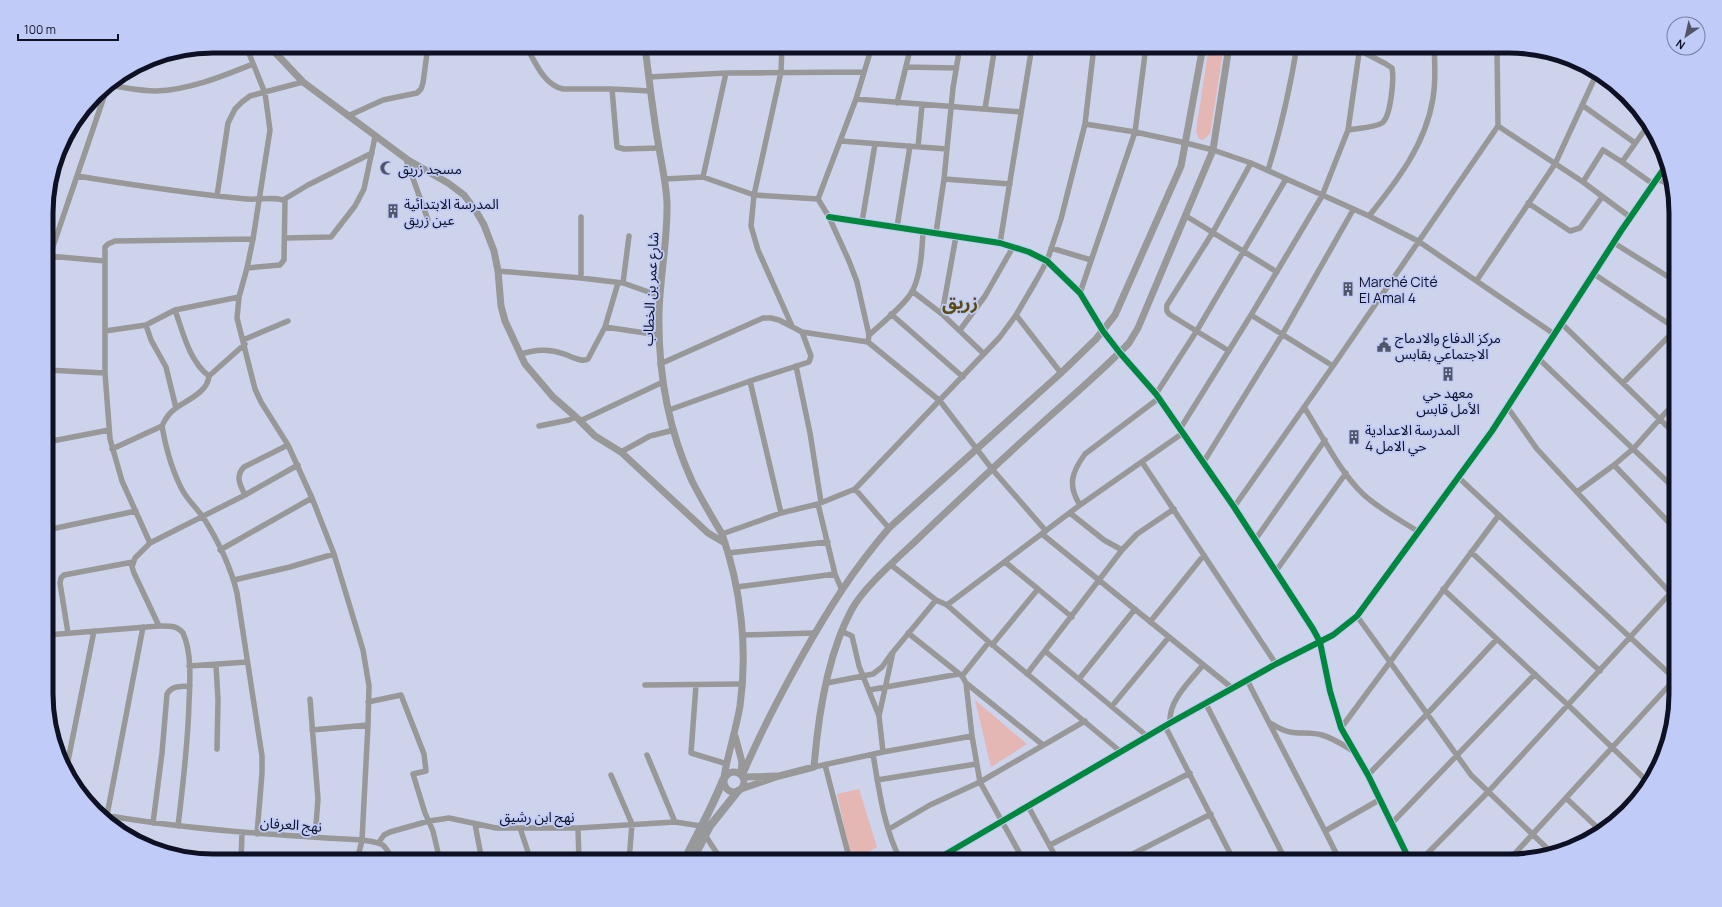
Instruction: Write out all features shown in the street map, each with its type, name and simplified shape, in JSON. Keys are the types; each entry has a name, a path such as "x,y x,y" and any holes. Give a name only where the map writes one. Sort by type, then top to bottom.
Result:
{"main road":[{"path":"687,854 714,804 724,779"},
{"path":"696,854 716,818 740,790"}],"street":[{"path":"249,53 266,93 270,130 253,240 239,297 237,318 255,389 261,402 288,445 312,498 334,554 363,650 369,686 362,840 359,854"},
{"path":"276,53 303,82 408,160 448,183 469,200 484,225 494,251 498,271 501,306 505,321 520,354 546,389 595,436 621,452 708,533 725,543"},
{"path":"348,116 383,100 416,93 421,89 423,82 427,53"},
{"path":"530,53 549,83 556,88 650,91"},
{"name":"شارع عمر بن الخطاب","path":"646,53 650,91 665,179 667,222 660,296 660,364 674,430 692,481 722,534 736,587 742,635 742,684 735,736"},
{"path":"782,53 781,72 751,214 753,238 792,326"},
{"path":"818,199 856,99 870,53"},
{"path":"898,103 909,53"},
{"path":"936,234 959,53"},
{"path":"984,109 994,53"},
{"path":"1000,243 1031,53"},
{"path":"722,534 781,513 819,503 856,489 1000,337 1016,315 1047,261 1061,218 1085,124 1093,53"},
{"path":"1080,293 1135,132 1145,53"},
{"path":"742,776 771,712 814,634 841,588 870,549 889,528 1061,373 1103,331 1115,315 1181,166 1202,53"},
{"path":"814,767 816,736 827,683 841,631 858,600 890,565 992,469 1120,353 1129,343 1138,328 1213,150 1228,53"},
{"path":"1268,170 1280,134 1297,53"},
{"path":"947,605 1080,505 1142,462 1181,431 1322,196 1348,130 1359,53"},
{"path":"1348,130 1377,125 1382,123 1386,118 1393,83 1392,68 1368,53"},
{"path":"1369,216 1400,176 1411,159 1427,120 1433,98 1434,53"},
{"path":"1234,508 1334,366 1498,126 1497,53"},
{"path":"116,86 155,91 173,89 225,75 253,64"},
{"path":"906,67 956,68"},
{"path":"649,77 726,73 864,72"},
{"path":"703,177 726,73"},
{"path":"1476,280 1555,164 1594,78"},
{"path":"217,196 228,123 231,115 242,102 250,96 303,82"},
{"path":"612,89 617,147 624,149 659,148"},
{"path":"53,245 104,96"},
{"path":"856,99 951,108 1021,112"},
{"path":"918,147 922,105"},
{"path":"1582,105 1635,143"},
{"path":"1085,124 1135,132 1186,143 1213,150 1268,170 1322,196 1369,216 1418,241 1554,334"},
{"path":"1498,126 1583,182 1630,217"},
{"path":"1622,162 1645,129"},
{"path":"286,238 331,237 355,206 364,189 376,136"},
{"path":"841,141 947,149"},
{"path":"862,222 875,144"},
{"path":"897,227 910,146"},
{"path":"1583,182 1603,150 1653,184"},
{"path":"283,200 308,185 372,153"},
{"path":"408,160 407,162 412,180 428,220"},
{"path":"1229,351 1196,332 1168,313 1167,305 1213,232 1252,163"},
{"path":"946,854 1147,736 1276,664 1333,635 1357,616 1459,478 1508,408 1630,217 1664,171"},
{"path":"77,176 217,196 260,200 280,198 285,201 286,238 284,260 280,265 247,268"},
{"path":"665,179 703,177 754,195 818,199"},
{"path":"944,179 1010,184"},
{"path":"1080,505 1073,496 1072,484 1078,464 1085,454 1157,396 1286,179"},
{"path":"1658,179 1666,183"},
{"path":"1528,203 1570,232 1580,228 1602,196"},
{"path":"818,199 829,217 857,282 869,334 868,342"},
{"path":"1203,463 1282,335 1353,210"},
{"path":"1186,216 1277,272"},
{"path":"581,217 582,278"},
{"path":"829,217 1000,243 1029,252 1047,261 1080,293 1103,331 1157,396 1276,571 1320,642 1330,690 1341,728 1368,775 1406,854"},
{"path":"869,334 891,314 912,291 919,265 923,232"},
{"path":"520,354 545,349 585,360 590,356 605,327 620,283 629,236"},
{"path":"942,314 956,236"},
{"path":"150,543 122,481 112,449 109,430 104,372 105,247 115,241 253,240"},
{"path":"1614,243 1669,277"},
{"path":"960,330 985,296 1013,247"},
{"path":"1051,248 1091,260"},
{"path":"53,256 105,261"},
{"path":"498,271 582,278 620,283 660,296"},
{"path":"1594,274 1669,325"},
{"path":"912,291 942,314 984,354"},
{"path":"105,331 146,325 175,310 239,297"},
{"path":"175,310 193,358 202,370 209,376"},
{"path":"891,314 963,377"},
{"path":"1016,315 1061,373"},
{"path":"1251,315 1334,366"},
{"path":"660,364 755,320 771,318 792,326 802,332 868,342 940,401 992,469 1044,532 1100,581 1232,688"},
{"path":"257,834 262,756 234,580 203,517 184,493 176,477 171,465 162,426 165,419 176,408 204,389 209,381 209,376 244,342 288,321"},
{"path":"1561,323 1669,428"},
{"path":"146,325 151,340 166,367 176,408"},
{"path":"605,327 659,335"},
{"path":"669,410 750,380 806,364 810,360 811,356 802,332"},
{"path":"1623,383 1669,335"},
{"path":"1539,359 1669,483"},
{"path":"796,366 819,503 835,574 841,588"},
{"path":"53,370 104,372"},
{"path":"750,380 781,513"},
{"path":"539,426 578,419 663,382"},
{"path":"1304,407 1346,473 1364,494 1380,507 1419,532"},
{"path":"1508,408 1538,449 1669,592"},
{"path":"1577,492 1614,466 1634,448 1669,409"},
{"path":"112,449 162,426"},
{"path":"53,441 109,430"},
{"path":"621,452 650,436 674,430"},
{"path":"1255,540 1325,440"},
{"path":"245,495 239,482 241,471 244,467 288,445"},
{"path":"1142,462 1276,664"},
{"path":"159,626 134,573 132,567 135,558 150,543 245,495 298,465"},
{"path":"1614,466 1669,523"},
{"path":"1276,571 1346,473"},
{"path":"1459,478 1669,673"},
{"path":"856,489 889,528"},
{"path":"220,550 312,498"},
{"path":"1027,674 1100,581 1122,550 1137,534 1174,509"},
{"path":"53,529 136,511"},
{"path":"1070,513 1104,540 1122,550"},
{"path":"1341,728 1499,514"},
{"path":"728,553 828,542"},
{"path":"1471,552 1600,672"},
{"path":"234,580 290,567 334,554"},
{"path":"1150,622 1204,555"},
{"path":"68,633 60,583 61,578 64,575 133,562"},
{"path":"1005,562 1072,617"},
{"path":"890,565 936,600 947,605 990,644 1121,752"},
{"path":"736,587 835,574"},
{"path":"868,690 960,675 990,644 1038,589"},
{"path":"1443,589 1568,705 1645,779"},
{"path":"1427,854 1488,792 1600,672 1669,594"},
{"path":"827,683 863,677 877,672 936,600"},
{"path":"1079,679 1135,609"},
{"path":"1357,616 1471,774 1548,849"},
{"path":"53,634 159,626 175,627 183,633 189,666 190,686 186,763 178,826"},
{"path":"106,812 143,627"},
{"path":"68,761 94,631"},
{"path":"841,631 852,636 859,666 879,716 883,752"},
{"path":"908,633 960,675 966,683 1043,745"},
{"path":"742,635 814,634"},
{"path":"1112,706 1169,637"},
{"path":"1368,775 1497,639"},
{"path":"879,716 893,652"},
{"path":"1045,652 1147,736"},
{"path":"189,666 247,662"},
{"path":"1203,664 1176,701 1169,716 1168,725 1211,814 1228,854"},
{"path":"216,665 218,700 216,749"},
{"path":"1391,824 1535,674"},
{"path":"1247,680 1336,854"},
{"path":"966,683 972,736 980,782 1001,823 1020,854"},
{"path":"646,685 742,684"},
{"path":"696,685 691,753 727,764"},
{"path":"153,823 162,753 167,694 169,690 174,687 190,686"},
{"path":"1514,854 1669,687"},
{"path":"368,702 401,695 424,754 426,771 413,774 425,813 429,821 438,854"},
{"path":"310,699 318,799 315,837"},
{"path":"1206,704 1282,854"},
{"path":"889,829 930,805 980,782 1085,721"},
{"path":"1270,723 1281,730 1290,732 1310,732 1322,735 1336,740 1353,751"},
{"path":"312,730 368,725"},
{"path":"735,736 742,762 742,776 744,784 740,790"},
{"path":"735,736 724,779 724,787 729,791 740,790 779,776 814,767 872,754 972,736"},
{"path":"647,754 675,822"},
{"path":"872,754 892,841 898,854"},
{"path":"877,780 976,764"},
{"path":"826,765 848,854"},
{"path":"724,779 732,772 742,776 779,776"},
{"path":"1050,845 1190,773"},
{"path":"611,775 632,824 630,854"},
{"path":"1566,798 1597,828"},
{"path":"1325,831 1379,800"},
{"path":"1028,806 1054,854"},
{"path":"1133,854 1211,814"},
{"name":"نهج العرفان","path":"110,816 153,823 242,833 379,842"},
{"name":"نهج ابن رشيق","path":"379,842 384,835 390,832 429,821 449,818 496,828 578,828 675,822 701,826"},
{"path":"475,824 481,854"},
{"path":"520,828 529,854"},
{"path":"578,828 579,854"},
{"path":"241,854 242,833"},
{"path":"705,835 717,854"},
{"path":"379,842 386,846 389,854"}],"shaded area":[{"path":"1208,53 1223,53 1210,134 1203,140 1199,139 1196,131"},
{"path":"975,700 1027,744 991,767"},
{"path":"859,789 877,847 865,854 851,854 837,794"}],"cycle path":[{"path":"946,854 1170,723 1276,664 1333,635 1357,616 1492,431 1621,231 1663,170"},
{"path":"829,217 1000,243 1029,252 1047,261 1080,293 1103,331 1156,394 1234,507 1313,629 1320,642 1330,691 1341,728 1368,775 1407,854"}],"place":[{"name":"مسجد زريق","path":"387,168"},
{"name":"المدرسة الابتدائية عين زريق","path":"393,211"},
{"name":"Marché Cité El Amal 4","path":"1348,289"},
{"name":"مركز الدفاع والادماج الاجتماعي بقابس","path":"1384,345"},
{"name":"معهد حي الأمل قابس","path":"1448,374"},
{"name":"المدرسة الاعدادية حي الامل 4","path":"1354,437"}],"district":[{"name":"زريق","path":"960,302"}]}
